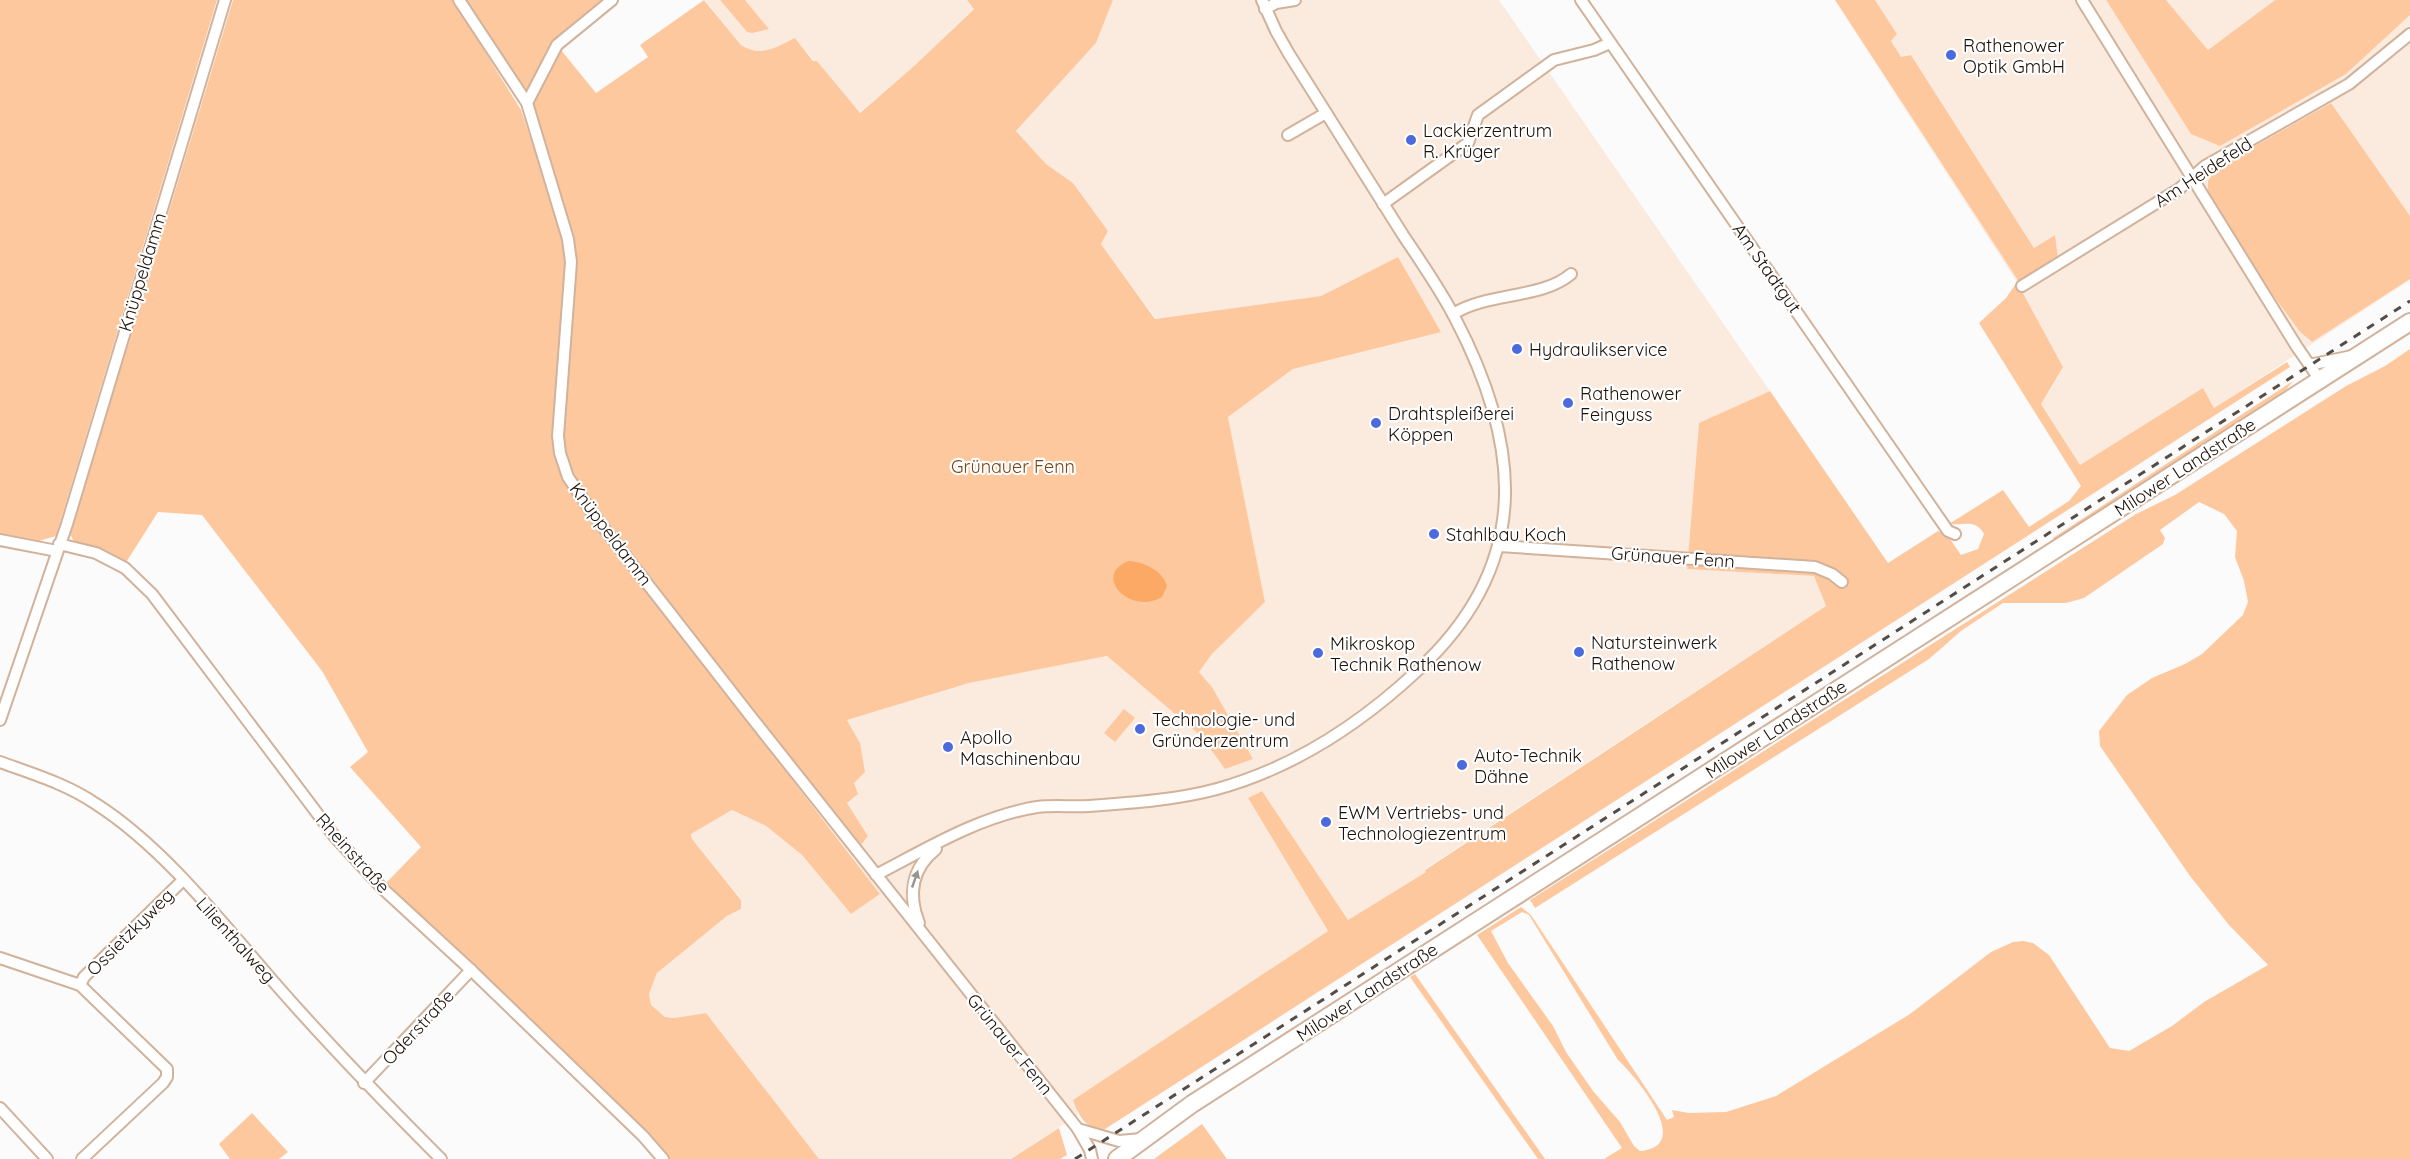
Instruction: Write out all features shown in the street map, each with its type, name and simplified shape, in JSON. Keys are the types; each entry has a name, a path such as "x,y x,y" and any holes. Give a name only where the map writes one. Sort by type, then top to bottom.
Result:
{"main road":[{"name":"Milower Landstraße","path":"1117,1159 1192,1104 2410,322"}],"street":[{"name":"Knüppeldamm","path":"0,720 58,548 225,0"},
{"name":"Knüppeldamm","path":"459,0 526,103 568,239 571,262 558,436 560,453 568,477 593,514 876,875"},
{"path":"526,103 557,45 612,0"},
{"name":"Grünauer Fenn","path":"1092,1159 1090,1150 1078,1129 876,875 1000,816 1034,807 1137,802 1198,793 1272,770 1308,753 1384,700 1449,640 1484,587 1499,546 1506,477 1501,437 1488,392 1453,314 1276,31 1264,4 1295,0"},
{"name":"Am Stadtgut","path":"1581,0 1948,531 1955,534"},
{"path":"2082,0 2320,380"},
{"name":"Am Heidefeld","path":"2022,286 2192,179 2205,166 2349,84 2410,34"},
{"path":"1383,204 1468,143 1478,115 1554,60 1594,50 1610,43"},
{"path":"1288,135 1326,113"},
{"path":"1453,314 1462,308 1487,299 1550,286 1563,281 1571,274"},
{"path":"2309,365 2358,355"},
{"name":"Rheinstraße","path":"0,540 96,553 125,568 152,594 335,837 381,887 471,970 643,1136 663,1159"},
{"name":"Grünauer Fenn","path":"1499,546 1815,567 1832,574 1842,582"},
{"name":"Lilienthalweg","path":"0,762 58,784 97,804 152,849 183,880 364,1083 441,1159"},
{"name":"Grünauer Fenn","path":"922,932 912,902 913,883 917,872 929,855 951,838"},
{"name":"Ossietzkyweg","path":"80,985 84,976 183,880"},
{"name":"Ossietzkyweg","path":"0,958 80,985 156,1057 168,1072 163,1083 82,1159"},
{"name":"Oderstraße","path":"364,1083 471,970"},
{"path":"0,1108 47,1159"},
{"path":"1078,1129 1119,1141 1144,1139"}],"shaded area":[{"path":"705,0 720,0 747,32 769,29 745,0 967,0 974,8 914,66 859,113 795,38 767,52 749,50 741,45"},
{"path":"1113,0 1499,0 1770,391 1699,424 1687,569 1814,576 1826,606 1425,869 1426,872 1348,920 1262,791 1248,798 1328,931 1074,1100 1078,1115 1011,1159 819,1159 706,1013 674,1018 665,1017 651,1005 649,994 657,973 727,916 741,909 741,899 692,839 691,834 732,810 766,826 802,855 851,914 880,894 823,818 831,811 861,845 868,836 847,803 854,783 860,743 847,720 969,683 1107,656 1201,736 1225,769 1212,687 1199,672 1212,654 1265,602 1228,417 1293,369 1441,331 1362,275 1321,296 1156,319 1101,244 1108,231 1073,183 1046,164 1016,131 1096,43"},
{"path":"1834,0 2019,282 2055,235 2034,248 1911,55 1901,58 1891,41 1897,34 1875,0 2106,0 2191,133 2346,74 2410,15 2410,216 2330,103 2208,193 2269,290 2300,332 2311,342 2410,280 2214,408 2203,389 2080,465 2041,404 2063,367 2017,282"},
{"path":"2166,0 2275,0 2208,50"},
{"path":"1129,561 1146,565 1161,575 1167,586 1162,597 1150,601 1138,601 1127,598 1119,591 1114,584 1114,575 1118,567"}],"green space":[{"path":"0,0 217,0 56,536 39,541 0,534"},
{"path":"233,0 453,0 521,110 565,240 567,271 554,434 589,515 880,894 851,914 802,855 766,826 732,810 691,834 692,839 741,900 741,909 727,916 657,973 649,994 651,1005 665,1017 674,1018 706,1013 819,1159 668,1159 484,974 386,883 421,847 350,767 368,752 322,671 202,515 158,512 125,564 96,549 74,542 69,532"},
{"path":"465,0 602,0 552,42 526,92"},
{"name":"Grünauer Fenn","path":"704,0 741,45 748,49 768,50 795,38 860,113 974,9 967,0 1113,0 1096,43 1016,131 1046,164 1073,183 1108,231 1101,244 1155,319 1321,296 1398,257 1441,332 1293,369 1228,417 1265,602 1212,654 1199,672 1212,687 1253,759 1225,769 1201,736 1107,656 969,683 847,720 860,743 865,772 854,783 858,794 847,803 868,836 861,845 831,811 581,487 564,453 563,435 577,260 574,236 532,109 533,103 561,50 596,93 648,57 640,45"},
{"path":"720,0 745,0 769,29 747,32"},
{"path":"1835,0 1875,0 1897,34 1891,41 1901,57 1911,55 2034,248 2055,235 2058,259 2019,282"},
{"path":"2106,0 2166,0 2208,50 2275,0 2410,0 2410,15 2346,74 2220,146 2191,134"},
{"path":"2331,103 2410,216 2410,279 2312,342 2300,332 2269,290 2208,193 2208,181 2214,169"},
{"path":"2017,282 2063,367 2041,404 2080,465 2203,388 2214,408 2287,362 2290,367 1102,1131 1091,1127 1083,1120 1073,1100 1328,931 1248,798 1262,791 1348,920 1426,872 1425,870 1826,606 1814,576 1687,569 1699,423 1770,391 1888,563 1938,531 1948,536 1961,555 1978,549 1984,534 1981,529 1973,524 1949,524 2003,490 2029,527 2069,501 2081,486 1979,323 2006,298"},
{"path":"2410,349 2410,1159 1604,1159 1622,1148 1477,935 1521,907 1531,915 1667,1120 1674,1117 1672,1110 1689,1113 1726,1112 1776,1096 1910,1014 1991,952 2013,942 2033,943 2049,955 2110,1048 2129,1051 2172,1026 2204,1002 2268,965 2229,925 2190,876 2100,746 2099,731 2127,695 2152,678 2202,654 2243,615 2248,602 2244,581 2235,557 2237,531 2224,514 2199,502 2160,530 2165,538 2163,544 2084,598 2066,603 2003,603 1961,631 1929,659 1535,908 1530,900 2136,514 2175,495 2346,386 2385,366","holes":["1522,912 1529,915 1618,1060 1637,1081 1656,1110 1662,1124 1662,1137 1656,1146 1640,1151 1634,1146 1620,1122 1593,1091 1566,1052 1553,1026 1508,963 1491,931"]},
{"path":"2293,381 2282,395 2056,543 2053,538"},
{"path":"1124,709 1135,718 1115,742 1104,733"},
{"path":"1415,974 1545,1159 1538,1159 1410,977"},
{"path":"252,1113 288,1152 279,1159 230,1159 219,1144"},
{"path":"1202,1124 1227,1159 1154,1159"},
{"path":"1059,1128 1067,1155 1060,1159 1011,1159"}],"railway":[{"path":"1075,1159 2410,301"}],"place":[{"name":"Rathenower Optik GmbH","path":"1951,55"},
{"name":"Lackierzentrum R. Krüger","path":"1411,140"},
{"name":"Hydraulikservice","path":"1517,349"},
{"name":"Rathenower Feinguss","path":"1568,403"},
{"name":"Drahtspleißerei Köppen","path":"1376,423"},
{"name":"Stahlbau Koch","path":"1434,534"},
{"name":"Natursteinwerk Rathenow","path":"1579,652"},
{"name":"Mikroskop Technik Rathenow","path":"1318,653"},
{"name":"Technologie- und Gründerzentrum","path":"1140,729"},
{"name":"Apollo Maschinenbau","path":"948,747"},
{"name":"Auto-Technik Dähne","path":"1462,765"},
{"name":"EWM Vertriebs- und Technologiezentrum","path":"1326,822"}]}
